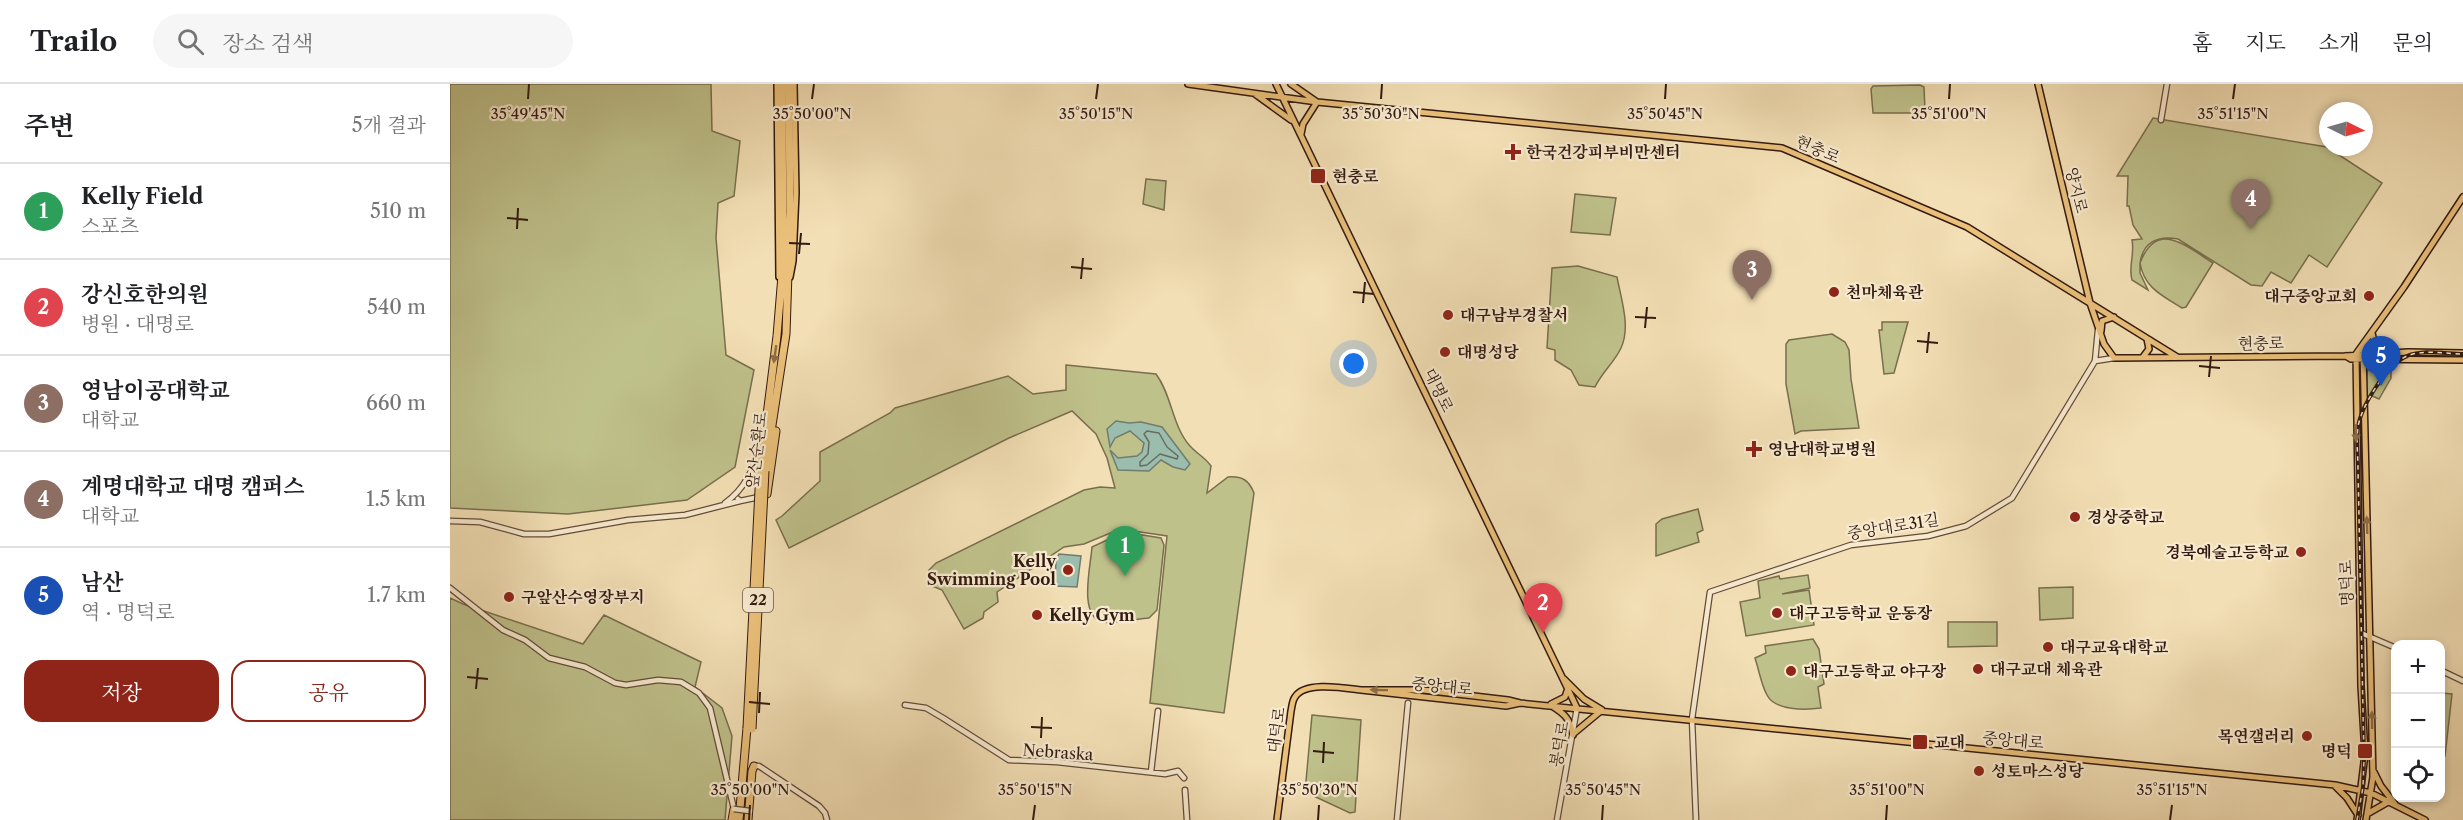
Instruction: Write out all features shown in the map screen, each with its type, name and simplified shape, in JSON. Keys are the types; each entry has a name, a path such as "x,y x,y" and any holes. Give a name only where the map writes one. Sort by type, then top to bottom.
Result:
{"highway":[{"name":"앞산순환로","path":"779,84 786,212"},
{"name":"앞산순환로","path":"762,471 780,381 786,334 784,295 789,84"},
{"name":"앞산순환로","path":"740,820 749,729 763,437 784,295"},
{"path":"767,494 772,469 780,381"},
{"path":"748,820 754,766"},
{"path":"732,820 734,809"}],"main road":[{"path":"779,84 784,295"},
{"path":"784,295 793,261 796,193 794,84"},
{"name":"현충로","path":"1188,84 1317,102 1782,148 1967,227 2068,292 2114,317 2177,357"},
{"name":"대명로","path":"1276,84 1577,708"},
{"path":"1291,84 1317,102 1302,124 1300,135"},
{"name":"양지로","path":"2038,84 2090,303"},
{"path":"1235,89 1246,85"},
{"path":"1251,91 1294,122"},
{"name":"명덕로","path":"2358,818 2365,754 2361,633 2359,356 2361,346 2463,197"},
{"name":"중앙대로31길","path":"2090,303 2107,350 2114,358"},
{"path":"2101,335 2103,321 2114,317"},
{"path":"2372,333 2375,345 2382,353"},
{"path":"2142,358 2149,349 2146,339"},
{"path":"2359,356 2382,353 2463,353"},
{"path":"2359,356 2463,360"},
{"name":"현충로","path":"2114,358 2359,356"},
{"name":"명덕로","path":"2359,356 2371,637 2373,769 2367,817"},
{"path":"1550,705 1565,714 1571,724 1573,734 1602,710 1584,699 1563,678"},
{"name":"중앙대로","path":"1310,688 1423,690 1520,703 2335,786 2371,793 2425,820"},
{"name":"대덕로","path":"1277,820 1293,701 1296,695 1310,688"},
{"path":"1550,705 1565,697 1568,688"},
{"path":"2373,769 2381,786 2397,806"},
{"path":"2335,786 2347,798 2358,818"},
{"path":"2367,817 2388,802"}],"street":[{"path":"2161,120 2167,84"},
{"name":"중앙대로31길","path":"1692,719 1710,592 1851,545 1928,536 1966,526 2012,498 2095,361 2098,326"},
{"path":"2095,361 2114,358"},
{"path":"723,505 738,492 753,470 763,437"},
{"path":"738,492 740,501"},
{"name":"앞산순환로","path":"450,521 480,522 524,534 549,534 628,520 685,515 752,500 767,494"},
{"path":"450,588 503,630 525,640 549,658 585,667 620,684 673,680 691,686 705,699 710,708 734,809 750,811"},
{"path":"2361,633 2391,646"},
{"path":"2445,672 2463,681"},
{"path":"1397,820 1408,703"},
{"name":"Nebraska","path":"905,705 926,708 1009,760 1057,762 1172,774 1178,771 1184,778"},
{"name":"봉덕로","path":"1557,820 1577,708"},
{"path":"1151,772 1158,711"},
{"path":"1692,719 1696,820"},
{"path":"754,766 759,766 819,806 827,820"},
{"path":"1185,790 1187,820"}],"green space":[{"path":"450,84 711,84 712,131 740,141 734,196 718,203 716,238 726,355 754,370 735,467 687,500 568,514 450,508"},
{"path":"1920,85 1924,87 1925,111 1922,113 1873,113 1871,89 1873,86"},
{"path":"2153,118 2319,146 2319,156 2341,156 2382,183 2327,267 2309,255 2291,283 2271,272 2262,286 2251,285 2178,239 2158,239 2148,245 2142,256 2140,273 2148,290 2132,280 2132,240 2142,239 2133,225 2129,206 2127,206 2128,176 2117,176"},
{"path":"1146,179 1166,181 1164,210 1143,204"},
{"path":"1575,194 1616,198 1610,235 1571,232"},
{"path":"2163,239 2183,244 2213,263 2186,307 2182,308 2150,285 2142,272 2140,263 2147,250 2155,242"},
{"path":"1578,266 1617,277 1624,313 1625,331 1621,348 1595,387 1579,385 1571,370 1555,360 1555,350 1547,348 1552,268"},
{"path":"1882,322 1908,322 1894,373 1884,374 1879,330 1882,330"},
{"path":"1832,334 1845,342 1849,350 1859,428 1801,431 1795,434 1786,384 1786,344 1789,340"},
{"path":"1066,365 1156,374 1166,391 1184,438 1211,466 1207,493 1228,477 1237,477 1247,482 1254,493 1224,713 1150,703 1167,536 1120,529 1084,544 1064,547 997,592 998,602 984,612 983,618 964,629 942,590 932,586 929,581 929,570 936,563 1084,490 1100,487 1115,488 1107,458 1096,434 1072,411 1009,438 789,548 776,520 820,481 820,452 895,408 1008,376 1033,394 1066,390"},
{"path":"2373,366 2391,366 2391,378 2379,399 2370,395 2366,400 2367,371"},
{"path":"1698,509 1703,530 1697,533 1699,542 1656,556 1656,524 1662,519"},
{"path":"1124,532 1161,538 1164,545 1157,610 1149,618 1102,622 1095,618 1088,600 1092,547"},
{"name":"대구고등학교 운동장","path":"1808,575 1810,588 1782,594 1809,590 1814,625 1746,636 1740,602 1760,598 1758,581 1779,576 1780,579"},
{"path":"2073,587 2073,618 2040,620 2039,588"},
{"path":"450,598 583,644 604,615 701,662 695,687 722,708 732,736 725,820 450,820"},
{"path":"1948,622 1997,622 1997,646 1948,647"},
{"name":"대구고등학교 야구장","path":"1813,639 1819,649 1824,684 1818,687 1821,708 1799,709 1777,704 1765,691 1755,658 1766,653 1765,646"},
{"path":"2445,693 2452,694 2445,756"},
{"path":"1312,715 1361,720 1355,812 1350,813 1305,792"}],"water":[{"path":"1116,421 1141,422 1162,427 1190,464 1185,470 1173,467 1161,460 1149,471 1118,470 1110,450 1118,458 1137,456 1142,452 1144,443 1130,431 1115,438 1110,447 1107,429"},
{"name":"Kelly Swimming Pool","path":"1059,554 1081,556 1077,587 1055,586 1056,560"}],"railway":[{"path":"2357,820 2363,787 2364,759 2357,442 2360,418 2376,386 2400,360 2421,353 2463,354"}],"place":[{"name":"한국건강피부비만센터","path":"1513,152"},
{"name":"현충로","path":"1318,176"},
{"name":"계명대학교 대명 캠퍼스","path":"2251,229"},
{"name":"천마체육관","path":"1834,292"},
{"name":"대구중앙교회","path":"2369,296"},
{"name":"영남이공대학교","path":"1752,300"},
{"name":"대구남부경찰서","path":"1448,315"},
{"name":"대명성당","path":"1445,352"},
{"name":"남산","path":"2381,386"},
{"name":"영남대학교병원","path":"1754,449"},
{"name":"경상중학교","path":"2075,517"},
{"name":"경북예술고등학교","path":"2301,552"},
{"name":"Kelly Swimming Pool","path":"1068,570"},
{"name":"Kelly Field","path":"1125,576"},
{"name":"구앞산수영장부지","path":"509,597"},
{"name":"대구고등학교 운동장","path":"1777,613"},
{"name":"Kelly Gym","path":"1037,615"},
{"name":"강신호한의원","path":"1543,633"},
{"name":"대구교육대학교","path":"2048,647"},
{"name":"대구교대 체육관","path":"1978,669"},
{"name":"대구고등학교 야구장","path":"1791,671"},
{"name":"목연갤러리","path":"2307,736"},
{"name":"교대","path":"1920,742"},
{"name":"명덕","path":"2365,751"},
{"name":"성토마스성당","path":"1979,771"}]}
